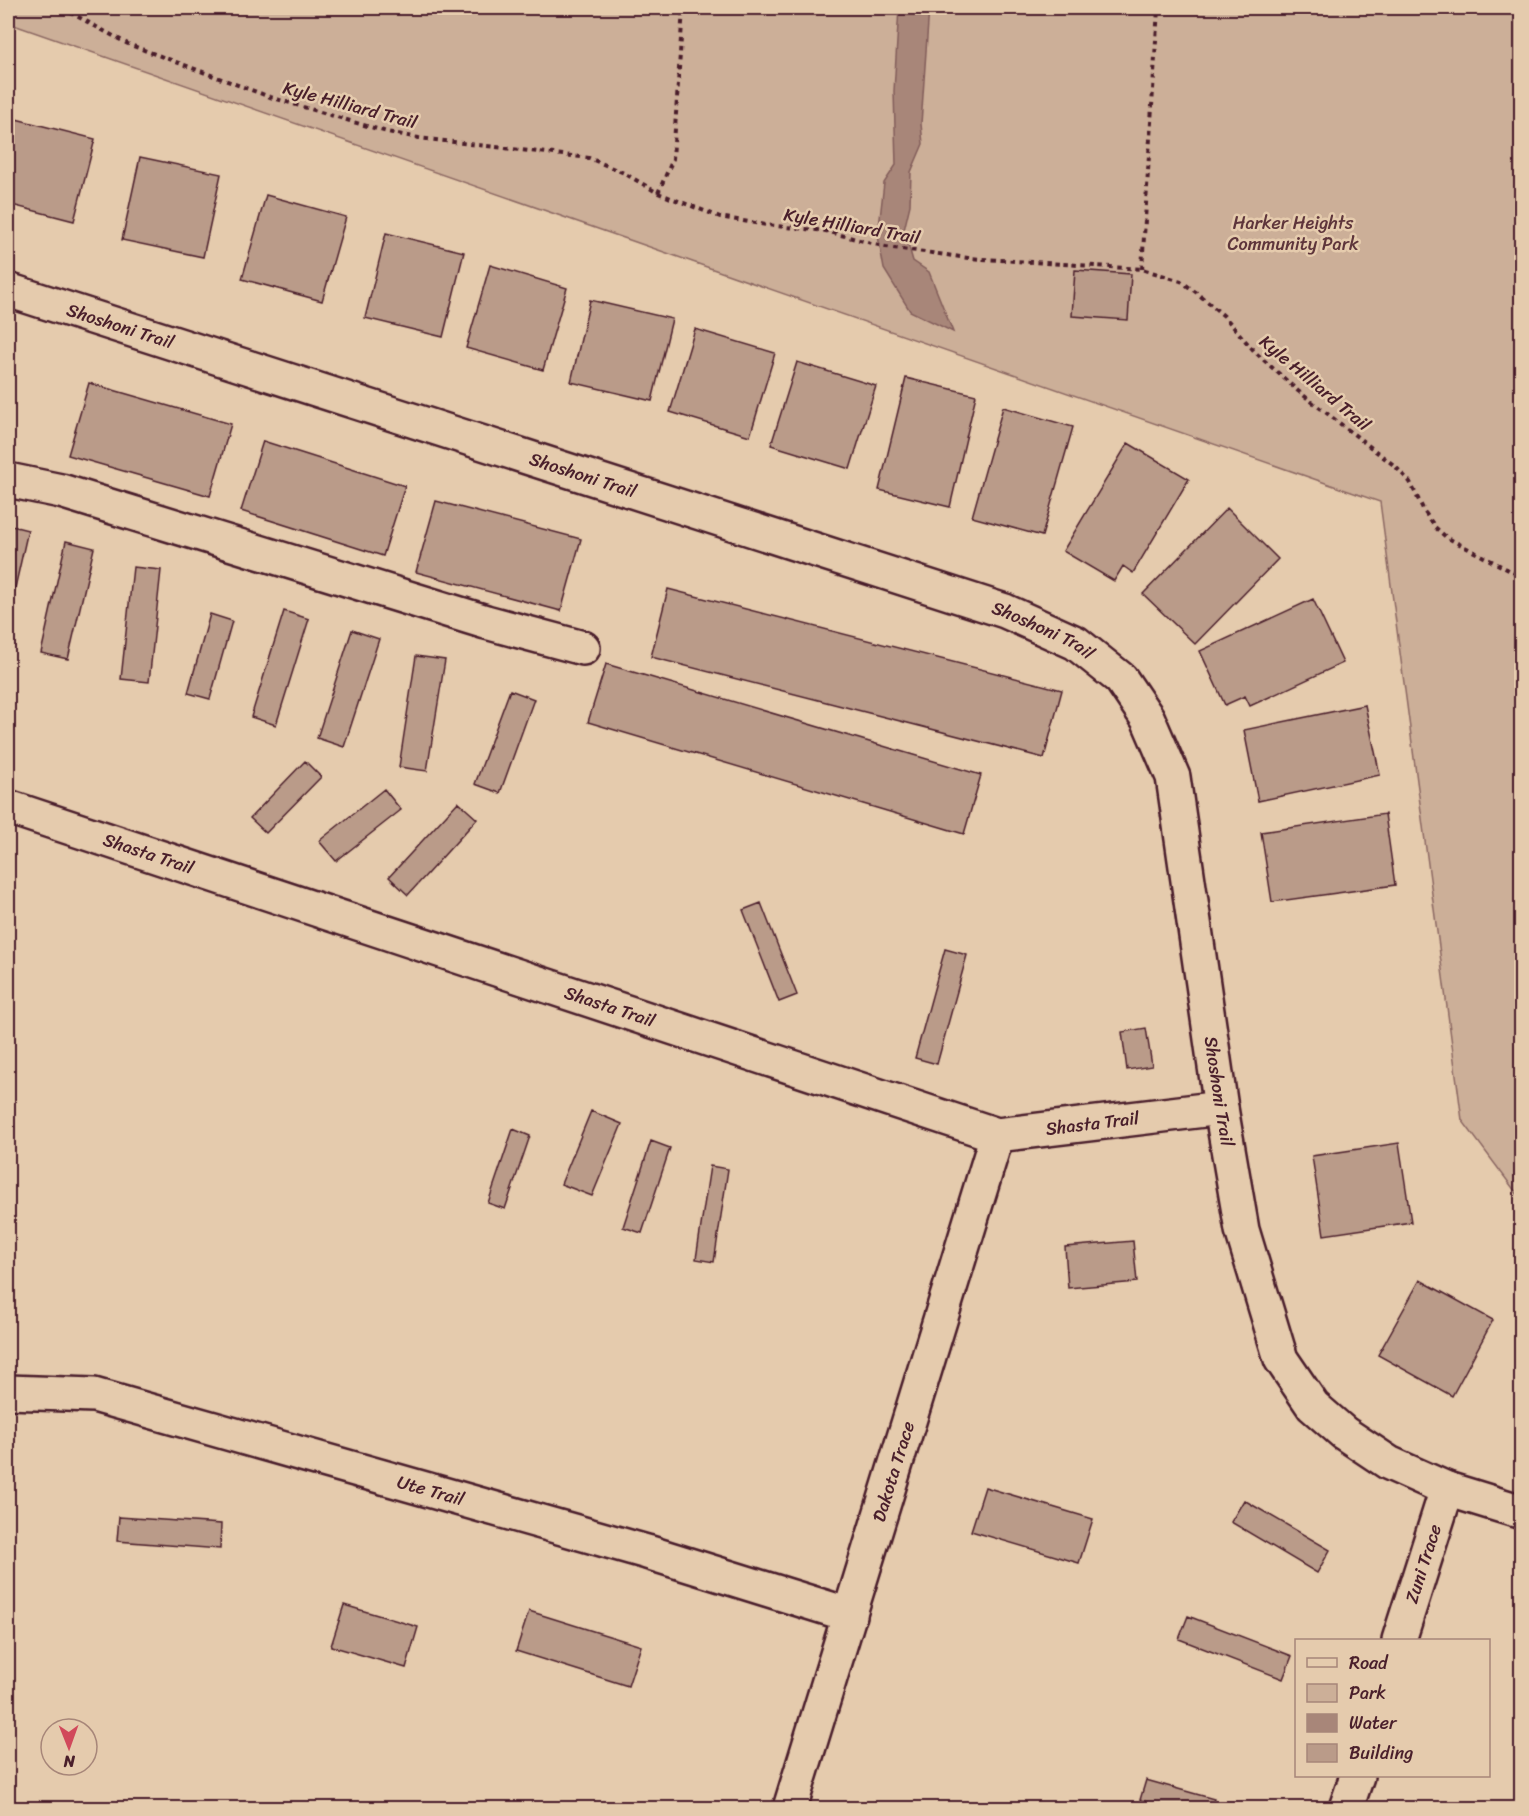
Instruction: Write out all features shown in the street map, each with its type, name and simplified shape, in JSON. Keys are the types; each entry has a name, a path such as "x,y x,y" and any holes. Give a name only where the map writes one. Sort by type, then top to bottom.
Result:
{"street":[{"name":"Shoshoni Trail","path":"8,290 1005,611 1076,643 1121,679 1148,719 1173,777 1221,1108 1242,1230 1281,1359 1313,1406 1344,1433 1389,1463 1447,1489 1521,1512"},
{"path":"8,480 61,491 486,622 583,648"},
{"name":"Shasta Trail","path":"8,807 997,1135 1221,1108"},
{"name":"Dakota Trace","path":"790,1809 997,1135"},
{"name":"Ute Trail","path":"8,1392 94,1395 647,1552 850,1615"},
{"name":"Zuni Trace","path":"1401,1639 1447,1489"},
{"path":"1347,1809 1357,1777"}],"path":[{"name":"Kyle Hilliard Trail","path":"62,8 128,44 270,97 387,132 419,138 589,158 624,173 658,193 720,217 766,225 826,231 886,247 968,258 1142,268 1181,281 1224,316 1254,352 1298,392 1395,466 1410,482 1424,511 1435,527 1446,537 1521,577"},
{"path":"658,193 674,159 683,8"},
{"path":"1142,268 1158,8"}],"green space":[{"name":"Harker Heights Community Park","path":"8,8 1521,8 1521,1199 1462,1120 1380,502 8,23"}],"water":[{"path":"899,8 929,8 921,124 923,144 911,172 910,205 904,230 913,261 929,272 953,332 910,311 884,269 878,236 884,183 896,165 894,91"}],"building":[{"path":"12,118 95,139 74,221 8,204 8,135"},
{"path":"140,157 221,174 203,257 122,240"},
{"path":"266,195 346,217 322,301 242,279"},
{"path":"386,233 464,252 443,337 365,318"},
{"path":"490,265 567,288 543,370 466,348"},
{"path":"1075,270 1131,274 1128,320 1072,316"},
{"path":"590,300 672,319 652,401 571,382"},
{"path":"695,329 775,353 750,436 670,412"},
{"path":"797,362 876,386 850,469 771,445"},
{"path":"906,378 976,395 950,507 879,490"},
{"path":"89,383 231,424 210,496 68,455"},
{"path":"1003,407 1073,427 1042,536 972,517"},
{"path":"263,441 405,486 383,556 241,511"},
{"path":"1128,443 1189,479 1133,573 1123,566 1114,581 1063,551"},
{"path":"436,501 581,539 561,611 416,572"},
{"path":"1227,508 1278,559 1195,644 1143,594"},
{"path":"8,525 28,530 8,619"},
{"path":"66,541 94,548 68,659 41,653"},
{"path":"133,567 161,570 149,682 121,679"},
{"path":"668,589 1062,690 1044,758 651,657"},
{"path":"1313,599 1343,663 1250,706 1245,696 1225,705 1200,651"},
{"path":"284,611 309,619 276,725 251,717"},
{"path":"210,614 232,621 210,699 188,693"},
{"path":"352,630 379,639 344,747 317,738"},
{"path":"416,656 445,660 427,771 399,767"},
{"path":"606,664 981,775 964,834 588,722"},
{"path":"510,690 534,699 500,793 475,784"},
{"path":"1365,705 1380,775 1258,801 1244,730"},
{"path":"305,761 321,777 266,833 250,818"},
{"path":"384,789 401,810 336,861 319,841"},
{"path":"458,802 477,819 408,895 389,877"},
{"path":"1385,814 1395,885 1272,902 1261,832"},
{"path":"761,903 797,995 779,1002 743,910"},
{"path":"945,949 967,955 937,1064 915,1058"},
{"path":"1146,1028 1152,1066 1127,1070 1122,1032"},
{"path":"591,1111 622,1124 592,1196 561,1184"},
{"path":"513,1129 530,1136 505,1209 488,1203"},
{"path":"651,1141 670,1148 642,1233 623,1227"},
{"path":"1399,1143 1411,1222 1324,1235 1312,1156"},
{"path":"710,1166 728,1169 714,1262 696,1259"},
{"path":"1133,1241 1137,1282 1068,1288 1065,1247"},
{"path":"1420,1280 1493,1320 1452,1396 1378,1355"},
{"path":"985,1487 1093,1519 1079,1563 971,1531"},
{"path":"1244,1500 1330,1550 1317,1573 1231,1522"},
{"path":"119,1517 221,1524 220,1549 117,1541"},
{"path":"344,1605 418,1627 406,1668 331,1646"},
{"path":"529,1611 641,1646 628,1686 516,1651"},
{"path":"1188,1616 1292,1656 1283,1679 1179,1639"},
{"path":"1146,1780 1214,1799 1211,1808 1169,1808 1140,1800"}]}
